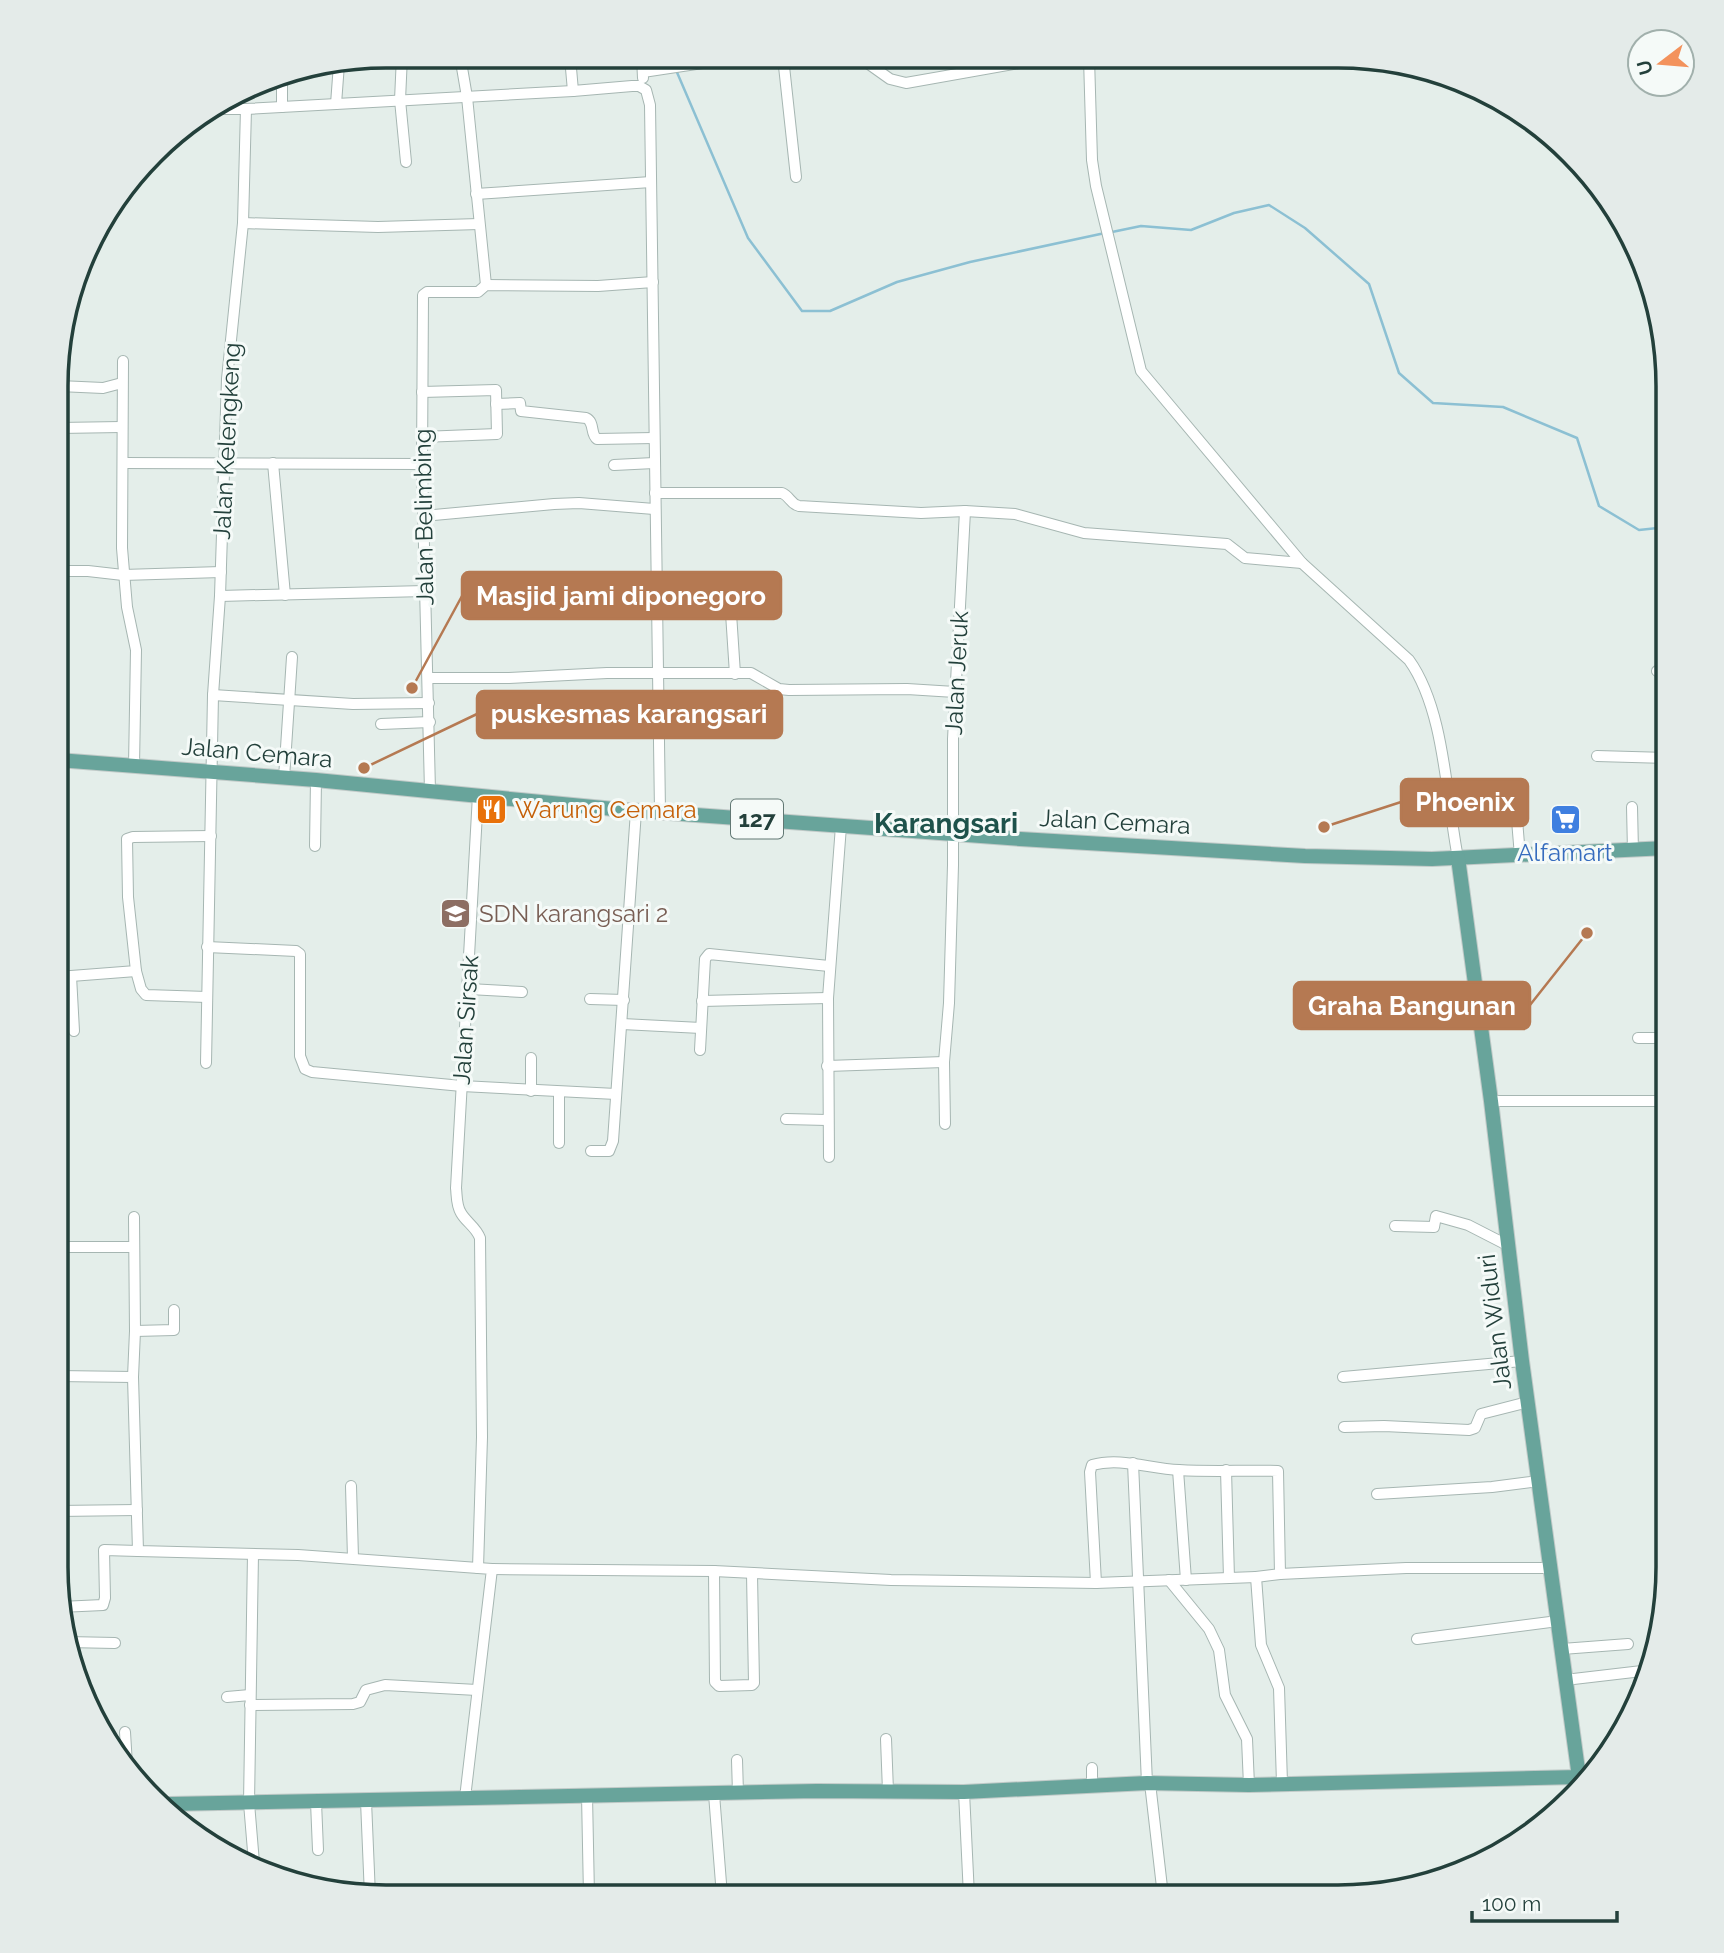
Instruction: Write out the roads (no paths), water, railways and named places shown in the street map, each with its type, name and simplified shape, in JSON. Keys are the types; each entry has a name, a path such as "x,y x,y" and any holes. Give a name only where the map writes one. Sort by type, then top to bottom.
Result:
{"main road":[{"name":"Jalan Cemara","path":"68,761 316,780 636,811 1305,856 1458,858 1656,849"},
{"name":"Jalan Widuri","path":"1458,858 1578,1775"},
{"path":"174,1804 738,1793 964,1792 1149,1783 1575,1779"}],"street":[{"path":"401,68 400,100 406,162"},
{"path":"462,68 486,285 653,282"},
{"path":"571,68 573,91"},
{"path":"643,68 644,88 650,105 660,812"},
{"path":"643,72 664,68"},
{"path":"784,68 796,177"},
{"path":"874,68 890,79 906,83 991,68"},
{"path":"1089,68 1092,160 1141,371 1303,563 1409,660 1419,674 1438,740 1458,858"},
{"path":"336,104 338,72"},
{"path":"282,86 282,107"},
{"path":"231,109 573,91 620,86 644,88"},
{"name":"Jalan Kelengkeng","path":"206,1063 213,695 220,596 227,379 243,223 246,109"},
{"path":"476,194 651,182"},
{"path":"243,223 379,227 479,224"},
{"name":"Jalan Belimbing","path":"430,791 422,464 423,295 427,292 478,292 486,285"},
{"path":"123,361 123,575 136,650 134,766"},
{"path":"68,386 103,388 122,383"},
{"path":"422,392 496,390 496,434 422,437"},
{"path":"496,404 520,403 521,411 589,419 597,439 654,435"},
{"path":"68,428 121,427"},
{"path":"123,463 422,464"},
{"path":"274,463 285,595"},
{"path":"614,465 654,463"},
{"path":"655,493 782,493 799,506 921,513 964,511 1015,514 1084,533 1227,544 1245,558 1303,563"},
{"path":"423,516 579,503 654,509"},
{"name":"Jalan Jeruk","path":"945,1124 944,1062 949,1003 955,692 964,511"},
{"path":"68,571 123,575 221,572"},
{"path":"220,596 425,591"},
{"path":"730,598 736,674"},
{"path":"284,778 292,657"},
{"path":"428,678 509,678 607,673 754,674 779,689 789,690 907,689 955,692"},
{"path":"213,695 353,704 429,703"},
{"path":"381,724 430,722"},
{"path":"1597,756 1656,758"},
{"path":"314,846 316,780"},
{"name":"Jalan Sirsak","path":"478,795 469,989 456,1160 458,1207 480,1238 482,1437 478,1568"},
{"path":"1493,805 1516,808 1520,856"},
{"path":"1632,807 1633,850"},
{"path":"591,1151 609,1151 612,1148 636,811"},
{"path":"829,1157 828,998 841,826"},
{"path":"207,997 146,995 141,989 136,971 128,897 127,839 211,836"},
{"path":"207,947 296,951 300,954 300,1056 305,1069 312,1072 462,1086 616,1094"},
{"path":"700,1050 705,959 711,953 830,967"},
{"path":"68,976 136,971"},
{"path":"71,976 74,1031"},
{"path":"469,989 522,992"},
{"path":"702,1000 828,998"},
{"path":"590,999 624,1000"},
{"path":"622,1024 701,1028"},
{"path":"1638,1038 1656,1038"},
{"path":"531,1058 531,1090"},
{"path":"827,1066 944,1062"},
{"path":"559,1092 559,1143"},
{"path":"1491,1101 1656,1101"},
{"path":"786,1119 828,1120"},
{"path":"1395,1226 1434,1227 1436,1216 1468,1224 1509,1246"},
{"path":"134,1217 133,1377 138,1550"},
{"path":"68,1247 134,1247"},
{"path":"135,1331 174,1330 174,1310"},
{"path":"1343,1377 1522,1361"},
{"path":"68,1376 133,1377"},
{"path":"1344,1427 1392,1426 1469,1430 1475,1428 1481,1414 1528,1402"},
{"path":"1096,1583 1090,1467 1099,1463 1133,1463 1178,1470 1278,1471 1280,1574"},
{"path":"1133,1463 1149,1783 1162,1885"},
{"path":"1178,1470 1186,1580"},
{"path":"1226,1470 1229,1578"},
{"path":"1377,1493 1492,1487 1539,1481"},
{"path":"351,1486 353,1558"},
{"path":"68,1511 137,1510"},
{"path":"71,1606 103,1605 106,1598 104,1550 353,1558 492,1569 714,1571 891,1580 1096,1583 1406,1568 1551,1568"},
{"path":"253,1554 249,1803 253,1856"},
{"path":"466,1798 492,1569"},
{"path":"714,1571 715,1682 719,1686 754,1683 752,1573"},
{"path":"1256,1577 1261,1645 1279,1688 1282,1783"},
{"path":"1169,1580 1209,1629 1219,1650 1225,1695 1247,1739 1249,1784"},
{"path":"1417,1639 1558,1620"},
{"path":"77,1642 115,1643"},
{"path":"1562,1649 1628,1644"},
{"path":"1566,1680 1638,1671"},
{"path":"227,1697 353,1704 360,1702 366,1689 385,1685 477,1690"},
{"path":"125,1732 126,1750"},
{"path":"886,1739 888,1791"},
{"path":"737,1760 738,1793"},
{"path":"1092,1768 1092,1787"},
{"path":"964,1792 968,1885"},
{"path":"714,1794 721,1885"},
{"path":"587,1796 589,1885"},
{"path":"366,1801 370,1884"},
{"path":"316,1802 318,1850"}],"waterway":[{"path":"676,70 748,238 802,311 830,311 897,282 970,262 1105,233"},
{"path":"1112,232 1141,226 1191,230 1234,213 1269,205 1305,228 1369,284 1399,373 1433,403 1503,407 1577,438 1599,506 1639,530 1656,528"}],"place":[{"name":"Masjid jami diponegoro","path":"412,688"},
{"name":"puskesmas karangsari","path":"364,768"},
{"name":"Warung Cemara","path":"492,810"},
{"name":"Alfamart","path":"1565,819"},
{"name":"Phoenix","path":"1324,827"},
{"name":"SDN karangsari 2","path":"456,914"},
{"name":"Graha Bangunan","path":"1587,933"}],"district":[{"name":"Karangsari","path":"946,823"}]}
